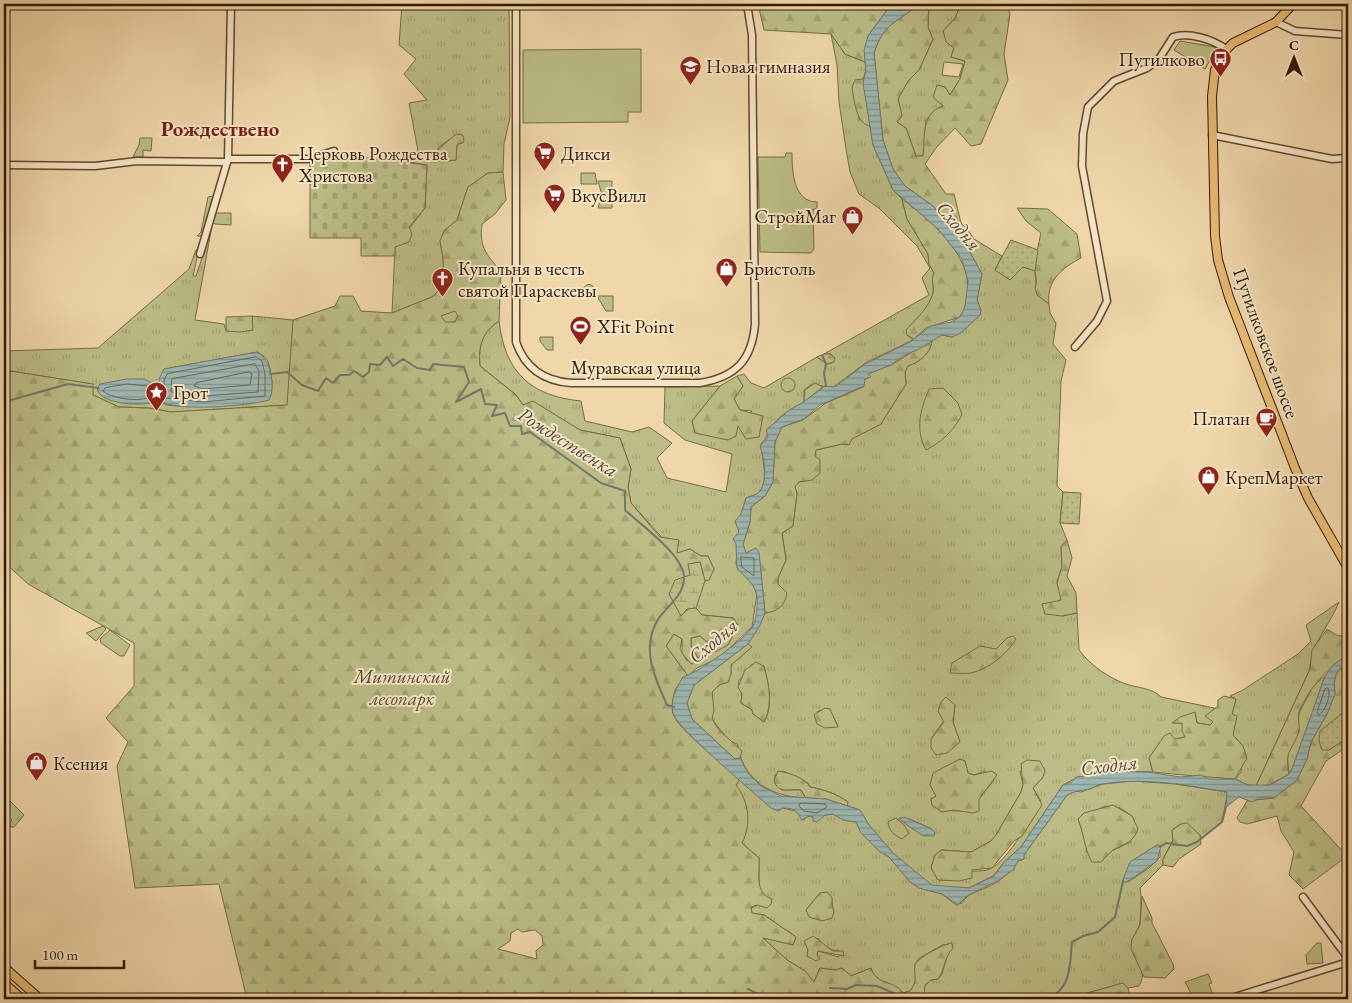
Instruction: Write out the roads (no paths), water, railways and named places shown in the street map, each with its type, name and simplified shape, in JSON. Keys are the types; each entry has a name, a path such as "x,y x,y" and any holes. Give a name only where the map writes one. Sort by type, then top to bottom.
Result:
{"main road":[{"name":"Путилковское шоссе","path":"1293,4 1276,22 1240,38 1226,49 1215,70 1212,135 1215,236 1223,280 1305,493 1348,568"},
{"path":"4,967 40,999"},
{"path":"4,983 22,999"}],"street":[{"path":"4,12 10,4"},
{"path":"200,254 226,161 230,4"},
{"name":"Муравская улица","path":"516,4 516,342 522,356 533,369 550,380 570,383 700,383 714,381 724,376 750,353 754,342 754,241 752,35 747,4"},
{"path":"1276,22 1281,27 1295,31 1348,35"},
{"path":"1075,347 1097,321 1107,301 1082,166 1083,134 1088,107 1114,81 1147,68 1159,59 1173,37 1201,38 1216,42 1226,49"},
{"path":"1212,135 1332,159 1348,158"},
{"path":"4,164 95,166 137,161 308,159 334,151"},
{"path":"1303,896 1348,958"},
{"path":"1228,999 1348,962"}],"water":[{"path":"897,4 919,4 887,29 882,35 874,53 883,140 893,169 905,186 933,206 962,238 982,274 977,300 981,310 980,315 961,333 952,337 942,335 903,356 891,365 868,374 871,377 865,379 864,386 820,405 804,419 782,427 775,442 773,482 765,496 751,507 750,522 743,544 746,553 756,548 759,552 765,613 748,644 694,685 687,703 692,719 735,759 740,758 748,773 761,786 781,796 826,799 860,810 869,825 893,853 932,885 969,888 994,876 1005,861 1021,847 1063,785 1072,782 1076,777 1126,771 1181,777 1201,775 1209,779 1235,779 1248,785 1270,785 1289,774 1325,676 1334,664 1348,655 1348,665 1339,669 1336,675 1334,683 1335,694 1327,714 1311,742 1307,759 1297,780 1274,798 1259,798 1252,802 1239,797 1226,807 1227,792 1181,785 1134,781 1101,784 1072,793 1067,795 1024,855 1024,859 1018,861 1013,870 999,880 967,896 958,905 942,894 919,888 910,882 889,857 879,851 861,833 856,822 843,820 833,814 825,815 817,822 813,821 813,817 809,816 802,820 793,809 782,808 778,811 771,808 718,761 677,721 672,708 674,694 683,677 699,669 731,647 753,626 757,602 756,591 737,568 736,544 733,539 739,532 735,521 741,514 746,498 758,493 764,483 764,463 760,446 768,437 766,430 791,409 825,386 835,387 865,364 910,342 931,326 951,322 960,317 965,307 968,281 962,259 938,229 893,190 873,145 863,83 866,70 864,50 868,36 887,10"},
{"path":"257,352 266,361 271,374 272,388 269,400 213,407 182,406 160,401 159,379 164,369"},
{"path":"127,379 144,379 152,383 153,395 150,403 128,404 111,401 104,398 97,388 100,384"},
{"path":"904,817 932,829 935,833 934,836 923,836 899,819"},
{"path":"1157,845 1161,846 1157,861 1127,882 1122,882 1130,862"}],"waterway":[{"path":"822,355 826,364 824,373 826,386"},
{"name":"Рождественка","path":"270,374 287,372 302,385 318,391 326,378 333,383 340,375 349,375 354,371 363,377 369,372 370,364 380,365 387,357 393,366 403,359 417,368 430,370 433,364 464,367 469,382 456,402"},
{"name":"Рождественка","path":"4,402 68,384 99,388"},
{"name":"Рождественка","path":"151,389 161,390"},
{"name":"Рождественка","path":"458,401 481,389 485,404 497,405 492,416 505,413 510,426 521,426 522,434 530,432 601,483 625,491 625,510 660,540 682,567 684,576 681,589 657,621 650,643 652,664 658,685 667,705 674,707"},
{"path":"1160,847 1166,843 1187,846 1197,842 1222,822 1226,807"},
{"path":"1035,999 1047,998 1061,989 1070,966 1072,942 1083,936 1098,932 1115,917 1123,881"},
{"path":"830,988 847,989 856,985 877,986 898,995 925,999"},
{"path":"748,989 768,999"}],"place":[{"name":"Путилково","path":"1221,78"},
{"name":"Новая гимназия","path":"690,85"},
{"name":"Дикси","path":"545,172"},
{"name":"Церковь Рождества Христова","path":"283,183"},
{"name":"ВкусВилл","path":"555,214"},
{"name":"СтройМаг","path":"852,235"},
{"name":"Бристоль","path":"727,287"},
{"name":"Купальня в честь святой Параскевы","path":"442,298"},
{"name":"XFit Point","path":"581,345"},
{"name":"Грот","path":"157,411"},
{"name":"Платан","path":"1266,437"},
{"name":"КрепМаркет","path":"1209,496"},
{"name":"Ксения","path":"37,782"}],"district":[{"name":"Рождествено","path":"220,128"}],"water label":[{"name":"Сходня","path":"959,226"},
{"name":"Сходня","path":"713,641"},
{"name":"Сходня","path":"1109,765"}],"park label":[{"name":"Митинский лесопарк","path":"402,687"}]}
